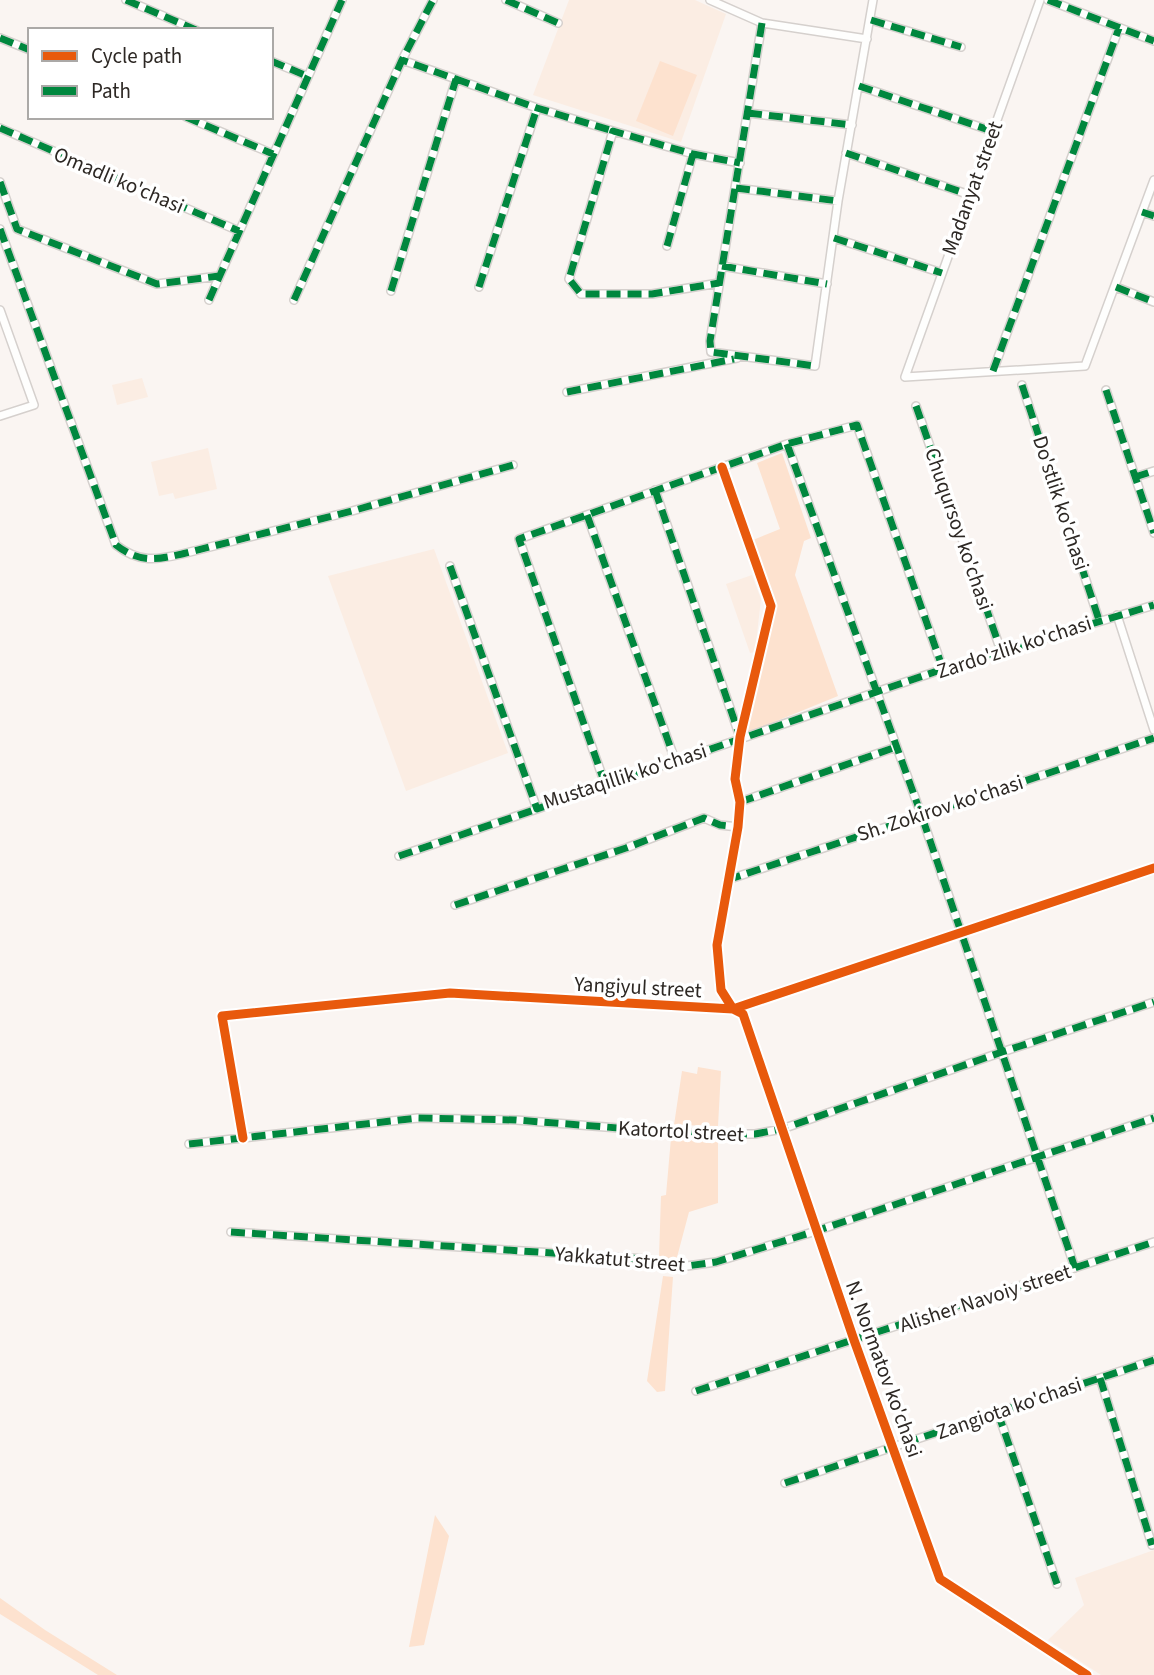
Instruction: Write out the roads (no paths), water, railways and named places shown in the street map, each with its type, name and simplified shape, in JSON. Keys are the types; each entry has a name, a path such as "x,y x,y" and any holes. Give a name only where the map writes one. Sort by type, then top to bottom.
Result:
{"street":[{"path":"126,0 192,28"},
{"path":"294,300 402,60 433,0"},
{"path":"506,0 558,23"},
{"path":"710,0 762,23 867,39"},
{"path":"762,23 710,341 711,352 815,366 838,201 873,0"},
{"name":"Madanyat street","path":"993,372 905,377 1040,0"},
{"path":"1048,0 1154,41"},
{"path":"209,300 338,1"},
{"path":"871,20 961,47"},
{"path":"1119,27 993,372 1085,366 1154,180"},
{"path":"0,38 28,49"},
{"path":"402,60 537,108 693,154 740,163"},
{"path":"273,62 307,76"},
{"path":"391,291 456,79"},
{"path":"859,86 992,131"},
{"path":"479,287 537,108"},
{"path":"748,113 852,125"},
{"path":"191,119 273,155"},
{"name":"Omadli ko'chasi","path":"0,128 239,231"},
{"path":"613,131 569,279 581,294 652,294 719,283"},
{"path":"846,153 970,195"},
{"path":"667,246 693,154"},
{"path":"0,182 18,229 158,284 219,276"},
{"path":"736,188 838,201"},
{"path":"1142,212 1154,216"},
{"path":"0,229 116,545 129,555 142,558 172,556 352,511 513,465"},
{"path":"834,238 942,273"},
{"path":"722,266 827,284"},
{"path":"1116,287 1154,302"},
{"path":"0,310 34,405 0,416"},
{"path":"567,392 744,357"},
{"name":"Do'stlik ko'chasi","path":"1022,385 1099,620"},
{"path":"1106,390 1154,533"},
{"name":"Chuqursoy ko'chasi","path":"916,407 1001,651"},
{"path":"605,784 519,539 788,444 857,425 943,669"},
{"path":"788,444 921,814 1075,1268"},
{"path":"722,467 771,606 740,737 735,779 740,802 738,827 717,945 721,990 733,1009"},
{"path":"1135,477 1154,471"},
{"path":"655,490 740,737"},
{"path":"587,515 675,760"},
{"name":"Mustaqillik ko'chasi","path":"450,566 537,809 876,692"},
{"name":"Zardo'zlik ko'chasi","path":"876,692 1099,620 1154,605"},
{"path":"1117,615 1154,730"},
{"name":"Sh. Zokirov ko'chasi","path":"727,880 1154,738"},
{"path":"740,802 896,747"},
{"path":"399,856 537,809"},
{"path":"454,905 626,848 704,818 720,825 738,827"},
{"name":"Yangiyul street","path":"243,1138 222,1016 450,993 733,1009 1154,868"},
{"name":"Katortol street","path":"189,1144 418,1118 516,1120 695,1134 755,1135 782,1129 1154,1002"},
{"name":"N. Normatov ko'chasi","path":"733,1009 743,1014 854,1340 940,1579 1087,1675"},
{"name":"Yakkatut street","path":"231,1231 645,1259 687,1266 716,1262 816,1231 1154,1118"},
{"name":"Alisher Navoiy street","path":"695,1391 1154,1242"},
{"name":"Zangiota ko'chasi","path":"785,1483 1154,1360"},
{"path":"1100,1378 1152,1545"},
{"path":"998,1413 1057,1584"}]}
